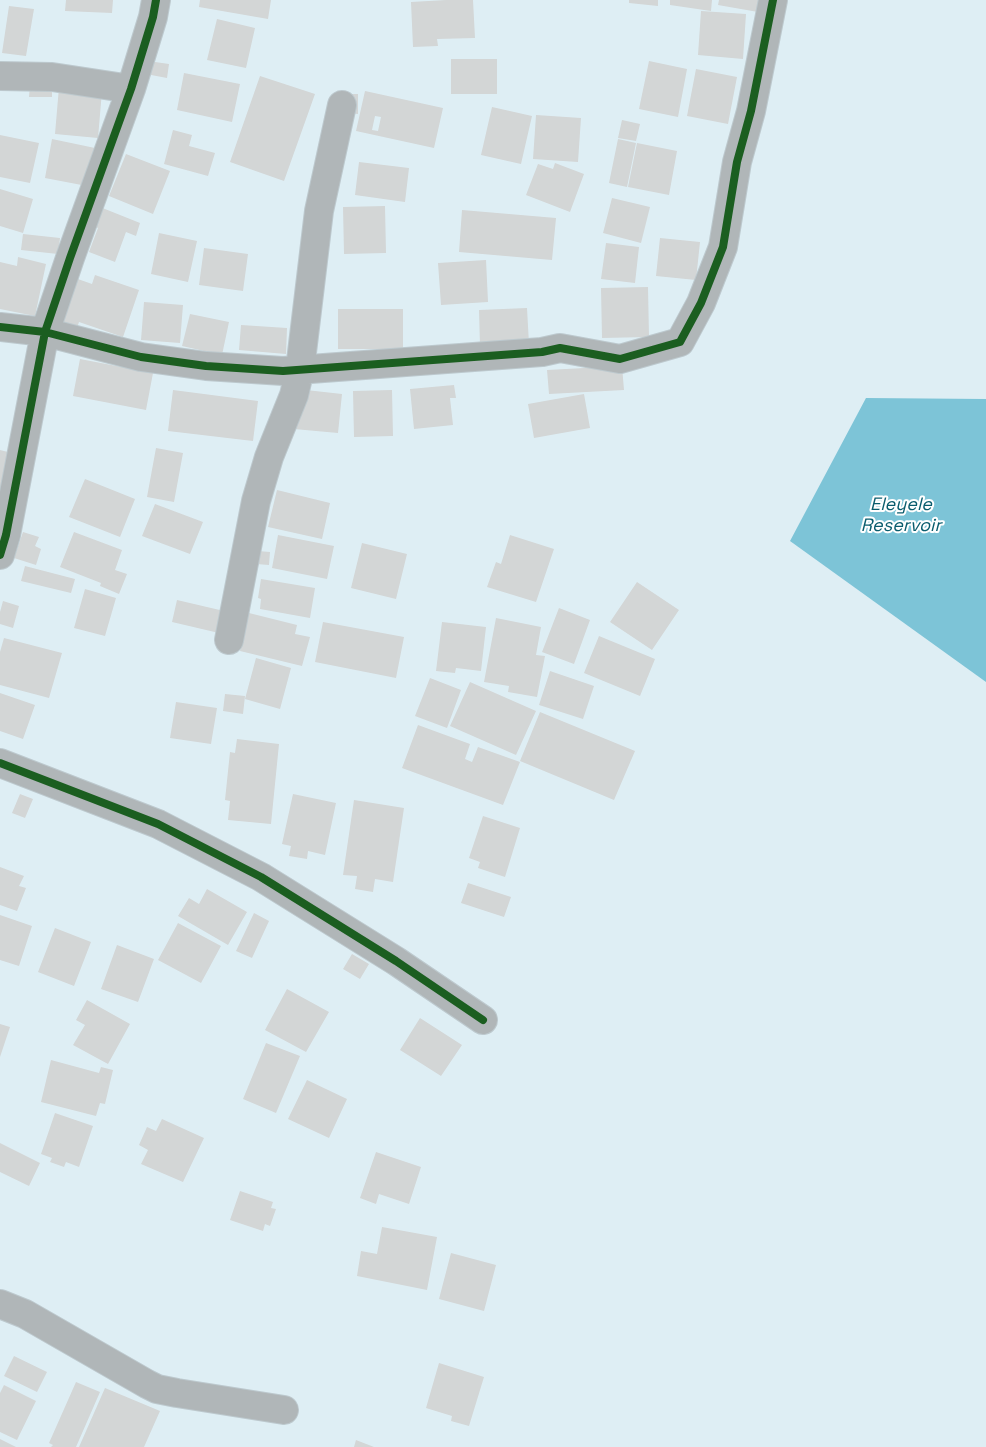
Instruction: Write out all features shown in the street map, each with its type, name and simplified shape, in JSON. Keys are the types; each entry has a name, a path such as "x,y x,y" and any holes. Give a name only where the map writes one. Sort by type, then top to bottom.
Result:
{"street":[{"path":"0,555 6,535 45,332 131,89 153,17 156,0"},
{"path":"0,327 45,332 141,357 206,366 283,370 542,352 560,348 620,359 680,342 700,303 723,247 737,162 751,111 773,0"},
{"path":"0,76 52,76 131,89"},
{"path":"229,640 256,501 269,457 294,395 300,369 319,211 342,105"},
{"path":"0,763 158,824 261,877 396,961 483,1020"},
{"path":"0,1304 25,1314 157,1388 177,1393 284,1410"}],"water":[{"name":"Eleyele Reservoir","path":"866,398 986,399 986,682 790,541"}],"building":[{"path":"66,0 113,0 112,13 65,11"},
{"path":"200,0 271,0 268,19 199,7"},
{"path":"473,0 475,38 437,39 438,46 413,47 411,2"},
{"path":"629,0 658,0 658,6 629,3"},
{"path":"670,0 712,0 711,11 670,5"},
{"path":"719,0 760,0 758,12 718,5"},
{"path":"9,6 34,9 26,56 2,53"},
{"path":"701,11 746,14 743,59 698,55"},
{"path":"217,19 255,28 246,68 207,60"},
{"path":"451,59 497,59 497,94 451,94"},
{"path":"148,61 169,64 167,78 146,74"},
{"path":"649,61 687,69 678,117 639,109"},
{"path":"696,69 737,77 728,124 687,116"},
{"path":"184,73 240,84 232,122 177,110"},
{"path":"260,76 315,94 284,181 230,162"},
{"path":"30,84 52,84 52,97 29,97"},
{"path":"59,87 102,91 98,138 55,134"},
{"path":"365,91 443,108 434,148 356,131","holes":["375,116 381,117 378,131 372,130"]},
{"path":"347,94 358,94 358,114 347,113"},
{"path":"492,107 532,116 521,164 481,155"},
{"path":"536,115 581,118 578,162 533,159"},
{"path":"622,120 640,124 636,141 618,138"},
{"path":"173,130 192,135 189,146 215,153 208,176 164,164"},
{"path":"0,135 39,143 30,183 0,177"},
{"path":"52,139 95,148 87,186 45,178"},
{"path":"618,139 636,143 627,187 609,183"},
{"path":"637,143 677,151 669,195 628,187"},
{"path":"126,154 170,171 153,214 109,196"},
{"path":"359,162 409,168 405,202 355,195"},
{"path":"555,163 584,174 570,212 526,195 538,164 553,169"},
{"path":"0,189 33,199 23,233 0,226"},
{"path":"612,198 650,207 641,243 603,233"},
{"path":"385,206 386,253 344,254 343,207"},
{"path":"100,207 140,223 136,236 126,232 115,262 89,252 98,228 93,226"},
{"path":"462,210 556,218 552,260 459,252"},
{"path":"159,233 197,241 188,282 151,274"},
{"path":"23,234 60,238 58,254 21,250"},
{"path":"660,238 700,242 696,280 656,276"},
{"path":"606,243 639,247 635,283 601,279"},
{"path":"204,248 248,254 243,291 199,285"},
{"path":"18,257 46,264 35,316 0,309 0,262 17,266"},
{"path":"486,260 488,302 441,305 438,263"},
{"path":"95,275 139,290 123,337 79,322 77,328 60,322 75,278 92,284"},
{"path":"648,287 649,337 602,338 601,288"},
{"path":"144,302 183,305 180,343 141,340"},
{"path":"527,308 529,344 480,346 479,310"},
{"path":"338,309 403,309 403,349 338,349"},
{"path":"190,314 229,322 222,355 182,346"},
{"path":"241,325 287,328 286,354 239,350"},
{"path":"80,359 153,373 146,410 73,396"},
{"path":"622,366 624,390 549,394 547,370"},
{"path":"454,385 456,398 450,398 453,425 414,429 410,389"},
{"path":"297,389 342,394 338,433 294,429"},
{"path":"173,390 258,401 253,441 168,431"},
{"path":"392,390 393,436 354,437 353,391"},
{"path":"584,394 590,428 534,438 528,404"},
{"path":"156,448 183,453 174,502 147,497"},
{"path":"0,450 12,453 0,494"},
{"path":"85,479 135,499 120,537 69,517"},
{"path":"277,490 330,503 322,539 268,527"},
{"path":"155,504 203,522 190,554 142,536"},
{"path":"23,532 39,537 35,546 41,549 36,565 14,558"},
{"path":"74,532 122,550 115,570 127,574 119,594 100,586 101,583 60,567"},
{"path":"278,535 334,546 327,579 272,568"},
{"path":"510,535 554,549 536,602 487,587 496,562 501,564"},
{"path":"362,543 407,554 396,599 351,588"},
{"path":"258,551 270,552 269,565 256,564"},
{"path":"25,566 75,579 71,593 21,581"},
{"path":"261,579 315,588 310,618 260,609 261,599 258,598"},
{"path":"637,582 679,610 652,650 610,622"},
{"path":"85,589 116,598 105,636 74,628"},
{"path":"177,600 224,611 219,633 172,622"},
{"path":"3,601 19,606 13,628 0,624 0,612"},
{"path":"559,608 590,620 574,664 542,652"},
{"path":"249,613 297,625 295,634 310,637 302,666 240,651"},
{"path":"496,618 541,627 536,655 545,656 537,697 508,692 509,686 484,682"},
{"path":"323,622 404,637 396,678 315,662"},
{"path":"442,622 486,627 481,671 456,668 455,673 436,671"},
{"path":"599,636 655,659 640,696 584,673"},
{"path":"4,638 62,653 49,698 0,685 0,652"},
{"path":"256,658 291,668 280,709 245,699"},
{"path":"550,671 594,686 583,719 539,705"},
{"path":"430,678 461,690 447,728 415,716"},
{"path":"470,682 536,711 516,755 450,726"},
{"path":"0,693 35,705 23,739 0,731"},
{"path":"225,694 245,696 243,714 223,711"},
{"path":"176,702 217,708 211,744 170,738"},
{"path":"540,712 635,751 614,800 520,761"},
{"path":"418,725 470,744 465,759 472,762 478,747 520,762 503,805 402,768"},
{"path":"237,739 279,744 271,824 228,820 230,801 225,800 230,752 235,753"},
{"path":"20,794 33,799 25,818 12,813"},
{"path":"293,794 336,803 325,855 308,851 307,859 289,856 291,846 282,844"},
{"path":"354,800 404,808 393,882 375,879 373,892 355,889 357,876 343,875"},
{"path":"483,816 520,828 505,877 478,868 480,862 469,858"},
{"path":"0,867 24,876 19,886 26,888 17,911 0,905"},
{"path":"468,883 511,897 504,917 461,903"},
{"path":"207,889 247,912 228,945 178,916 189,898 199,904"},
{"path":"254,913 269,921 252,958 236,951"},
{"path":"0,915 32,926 19,966 0,960"},
{"path":"178,923 221,946 201,983 158,960"},
{"path":"55,928 91,942 74,986 38,972"},
{"path":"117,945 154,959 138,1002 101,989"},
{"path":"352,954 369,964 360,979 343,969"},
{"path":"287,989 329,1012 306,1052 265,1030"},
{"path":"87,1000 130,1024 108,1064 73,1045 85,1025 76,1020"},
{"path":"420,1018 462,1045 441,1076 400,1050"},
{"path":"0,1024 10,1027 0,1057"},
{"path":"266,1043 300,1056 276,1113 243,1099"},
{"path":"51,1060 99,1073 101,1067 113,1070 105,1104 100,1103 96,1116 41,1102"},
{"path":"307,1080 347,1099 329,1138 288,1119"},
{"path":"55,1113 93,1126 79,1167 66,1162 64,1167 50,1162 52,1158 41,1154"},
{"path":"162,1119 204,1138 183,1182 141,1164 148,1150 139,1145 147,1127 156,1131"},
{"path":"0,1143 40,1163 29,1186 0,1172"},
{"path":"376,1152 421,1167 409,1204 379,1194 376,1204 360,1198"},
{"path":"240,1191 273,1202 271,1208 276,1209 270,1226 265,1224 263,1231 230,1220"},
{"path":"382,1227 437,1237 427,1290 357,1276 361,1251 377,1254"},
{"path":"451,1253 496,1265 484,1311 439,1299"},
{"path":"14,1356 47,1372 37,1392 4,1376"},
{"path":"439,1363 484,1377 469,1426 451,1421 452,1416 426,1408"},
{"path":"76,1382 100,1392 76,1447 51,1447 53,1445 49,1443"},
{"path":"4,1385 36,1401 17,1440 0,1432 0,1393"},
{"path":"105,1388 160,1411 144,1447 79,1447"},
{"path":"0,1439 16,1447 0,1447"},
{"path":"356,1440 374,1447 354,1447"}],"cycle path":[{"path":"0,555 6,535 45,332 131,89 153,17 156,0"},
{"path":"0,327 45,332 141,357 206,366 283,371 542,352 560,348 620,359 680,342 701,303 723,247 737,162 751,111 773,0"},
{"path":"0,763 158,824 261,877 396,961 483,1020"}]}
